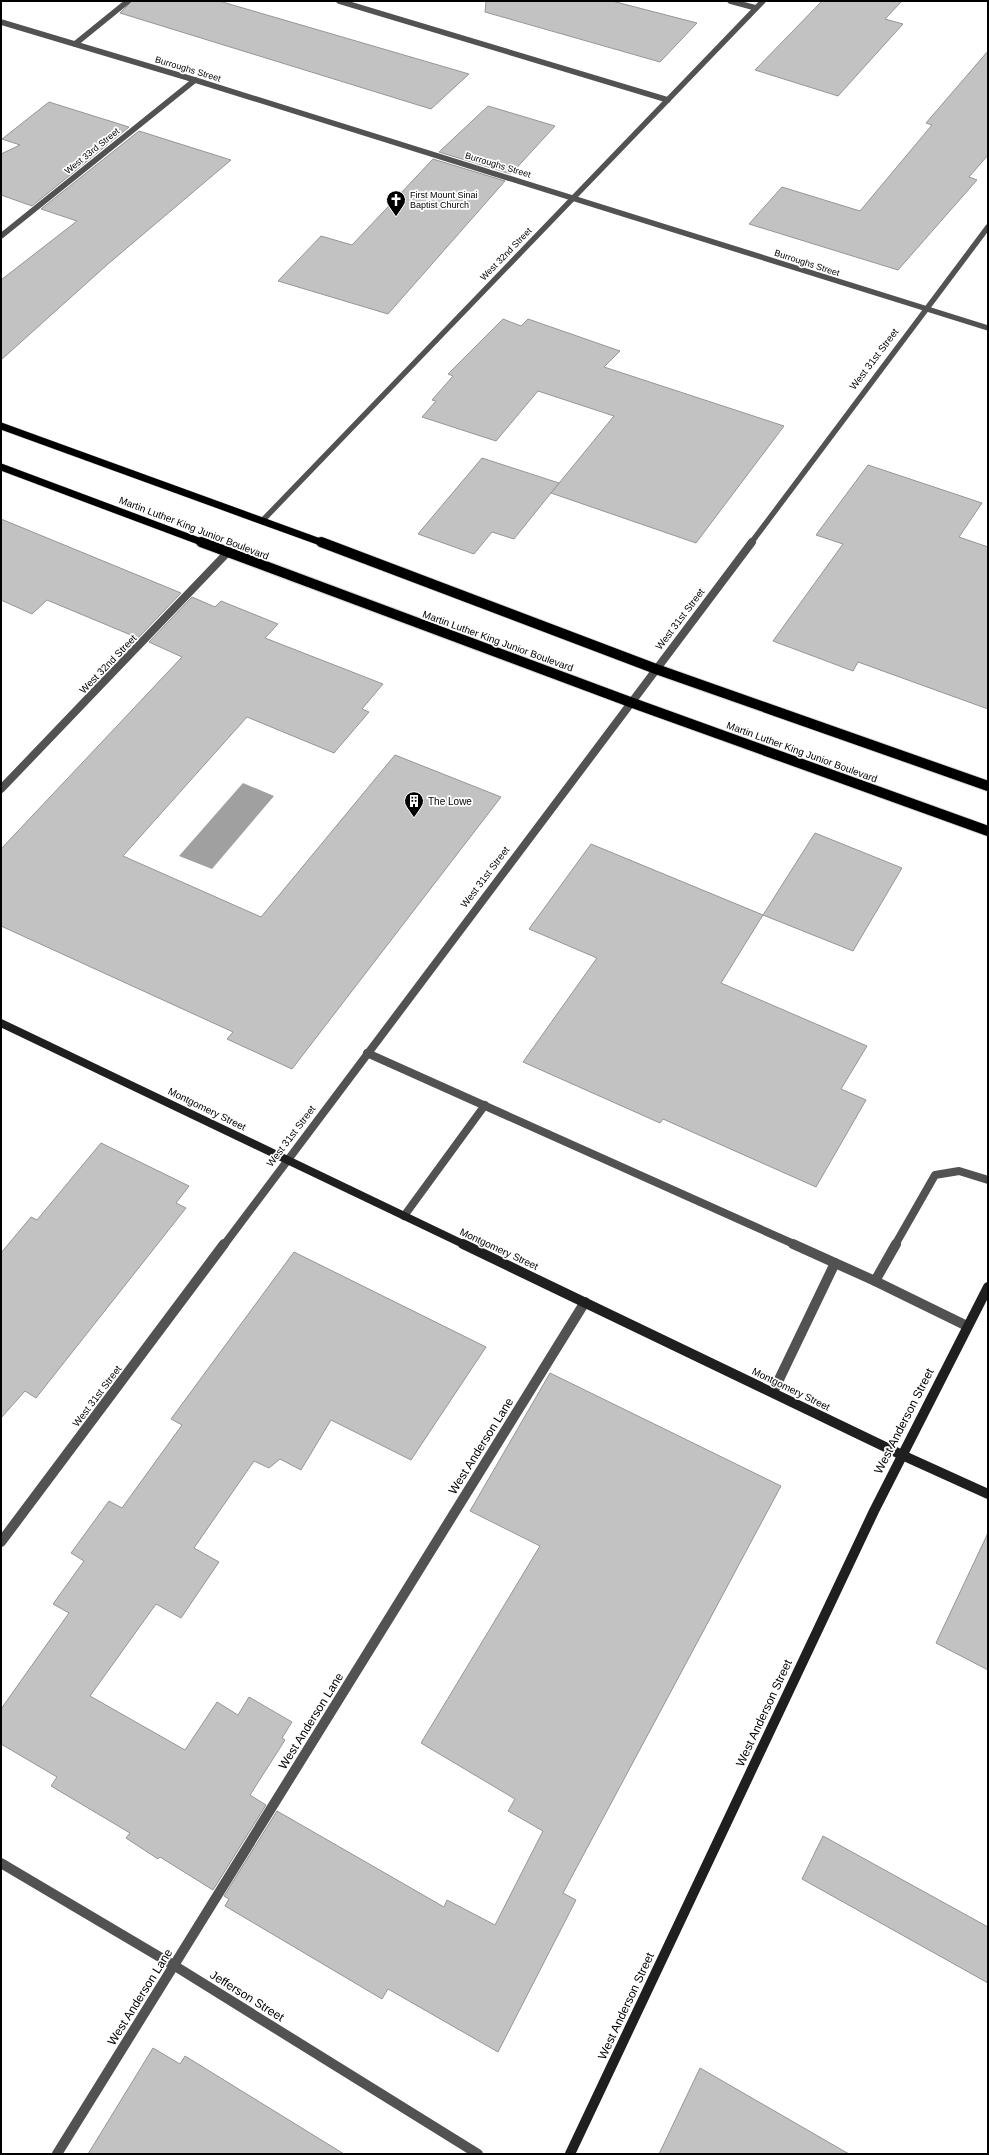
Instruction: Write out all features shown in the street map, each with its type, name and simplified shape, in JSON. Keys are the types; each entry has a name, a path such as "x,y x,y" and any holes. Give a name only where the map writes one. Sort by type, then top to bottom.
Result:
{"main road":[{"path":"1,426 263,520 656,669 988,786"},
{"name":"Martin Luther King Junior Boulevard","path":"1,467 630,702 988,831"},
{"name":"Montgomery Street","path":"1,1023 586,1302 902,1455 988,1494"},
{"name":"West Anderson Street","path":"570,2154 902,1455 988,1287"}],"street":[{"path":"75,44 128,1"},
{"path":"338,1 668,100"},
{"path":"730,1 756,8"},
{"name":"West 32nd Street","path":"263,520 763,1"},
{"name":"Burroughs Street","path":"1,22 195,80 988,328"},
{"name":"West 33rd Street","path":"1,236 195,80"},
{"name":"West 31st Street","path":"1,1542 988,227"},
{"name":"West 32nd Street","path":"1,789 228,552"},
{"path":"367,1053 875,1281 967,1326"},
{"path":"404,1216 485,1106"},
{"path":"875,1281 935,1175 959,1171 988,1180"},
{"path":"773,1392 835,1263"},
{"name":"West Anderson Lane","path":"57,2154 586,1302"},
{"name":"Jefferson Street","path":"1,1863 175,1966 478,2154"}],"shaded area":[{"path":"243,783 274,796 212,869 179,856"}],"building":[{"path":"132,1 219,1 469,74 431,109 120,13"},
{"path":"486,1 612,1 697,23 660,62 485,12"},
{"path":"822,1 902,1 885,19 903,24 838,96 755,70"},
{"path":"988,51 988,155 969,177 977,180 898,270 749,224 782,187 860,211 932,125 926,123"},
{"path":"49,102 129,127 32,206 1,195 1,154 20,145 2,139"},
{"path":"488,106 555,126 511,174 439,152"},
{"path":"139,131 231,160 108,264 1,360 1,280 77,221 41,209"},
{"path":"433,159 505,181 388,314 278,281 321,236 352,245"},
{"path":"503,319 521,326 528,319 620,351 604,367 784,426 696,543 551,493 614,416 538,391 496,441 422,417 436,401 432,400 453,376 448,374"},
{"path":"482,458 559,483 514,539 492,532 474,554 418,534"},
{"path":"868,465 982,503 959,537 988,547 988,709 858,662 853,671 773,641 843,544 816,535"},
{"path":"1,519 181,593 138,638 47,600 32,614 1,600"},
{"name":"The Lowe","path":"192,597 215,607 221,601 278,624 265,638 383,684 362,709 369,712 334,753 247,717 123,856 261,917 395,755 501,797 292,1069 227,1039 233,1032 1,926 1,849 182,657 149,642"},
{"path":"815,833 902,868 853,951 763,915"},
{"path":"591,844 763,915 721,983 867,1046 841,1089 866,1100 816,1187 663,1119 660,1123 523,1062 597,958 529,929"},
{"path":"101,1143 189,1186 176,1203 186,1208 36,1398 25,1391 1,1418 1,1253 31,1217 37,1220"},
{"path":"294,1252 486,1347 411,1460 331,1420 301,1470 280,1459 269,1468 254,1461 194,1548 219,1562 181,1618 156,1604 90,1696 185,1750 217,1702 238,1715 249,1697 292,1722 282,1738 285,1740 250,1795 266,1805 213,1890 160,1857 158,1859 126,1838 130,1833 51,1786 57,1777 1,1744 1,1709 69,1613 53,1604 84,1561 71,1553 109,1501 122,1508 182,1425 171,1419"},
{"path":"550,1373 781,1486 563,1893 576,1900 498,2052 388,1989 382,1999 225,1906 229,1899 224,1896 277,1811 444,1907 447,1900 495,1925 543,1831 508,1811 515,1799 421,1743 540,1546 470,1511"},
{"path":"988,1533 988,1670 936,1643"},
{"path":"823,1836 988,1927 988,1983 802,1879"},
{"path":"153,2048 180,2064 185,2056 344,2154 88,2154"},
{"path":"700,2068 849,2154 659,2154"}],"place":[{"name":"First Mount Sinai Baptist Church","path":"396,217"},
{"name":"The Lowe","path":"414,818"}]}
